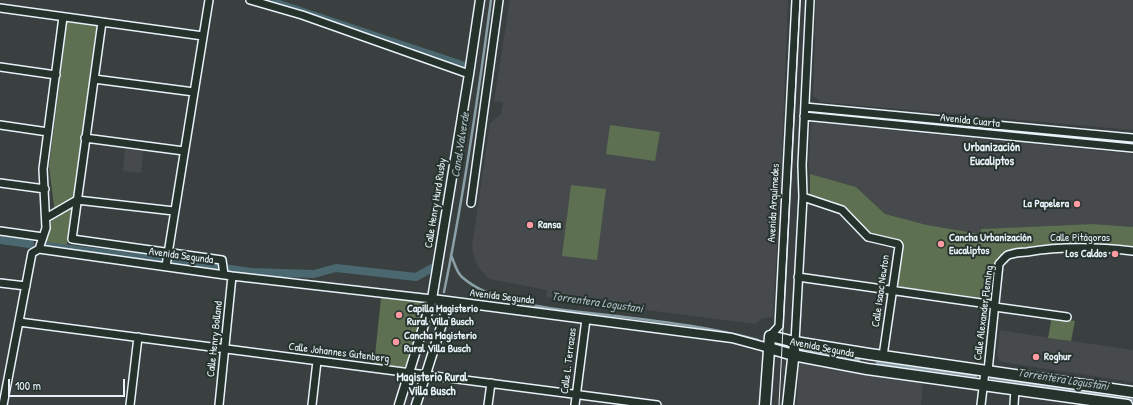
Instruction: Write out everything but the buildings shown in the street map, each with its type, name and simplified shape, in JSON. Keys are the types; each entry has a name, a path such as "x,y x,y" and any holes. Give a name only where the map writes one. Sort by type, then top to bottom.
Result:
{"main road":[{"name":"Avenida Segunda","path":"770,336 795,342 883,356 1133,392"},
{"name":"Avenida Arquímedes","path":"765,405 770,336"},
{"path":"788,405 795,342"},
{"name":"Avenida Segunda","path":"769,348 793,355 867,369 1127,405"}],"street":[{"path":"166,266 209,0"},
{"path":"250,0 302,15 469,74"},
{"name":"Calle Henry Hurd Rusby","path":"399,405 432,300 480,0"},
{"path":"471,203 499,0"},
{"name":"Avenida Arquímedes","path":"770,336 779,326 796,0"},
{"path":"795,342 803,196 804,116 810,0"},
{"path":"0,8 203,36"},
{"path":"3,405 32,253 39,249 46,228 43,169 63,17"},
{"path":"102,22 72,239 222,260 228,275"},
{"path":"0,67 56,75"},
{"path":"94,79 194,92"},
{"name":"Avenida Cuarta","path":"805,107 1133,138"},
{"name":"Avenida Cuarta","path":"804,116 1133,148"},
{"path":"0,125 48,132"},
{"path":"1033,129 1033,138"},
{"path":"86,138 184,151"},
{"path":"0,183 45,189"},
{"name":"Calle Isaac Newton","path":"803,196 842,210 868,237 896,242 898,244 899,246 883,356"},
{"path":"46,218 77,200 174,211"},
{"path":"0,230 43,237"},
{"name":"Calle Pitágoras","path":"1004,258 1015,253 1043,249 1097,247 1133,251"},
{"name":"Avenida Segunda","path":"39,249 228,275 732,338 769,348"},
{"name":"Calle Alexander Fleming","path":"981,405 995,306 999,264 1004,258"},
{"name":"Calle Henry Bolland","path":"219,405 225,349 228,275"},
{"path":"798,277 1067,317"},
{"path":"0,283 26,286"},
{"path":"416,405 450,302"},
{"name":"Calle L. Terrazas","path":"575,405 586,319"},
{"name":"Calle Johannes Gutenberg","path":"19,322 657,405"},
{"path":"130,405 138,337"},
{"path":"312,405 317,361"},
{"path":"488,405 491,383"},
{"path":"1014,405 1016,389"}],"shaded area":[{"path":"510,0 788,0 773,317 763,318 755,324 546,297 547,290 489,279 479,268 474,257 472,246 490,123 501,114 503,102 494,101"},
{"path":"816,0 1133,0 1133,130 821,102 813,96"},
{"name":"La Papelera","path":"811,122 1133,154 1133,227 1093,224 981,229 980,234 927,225 885,214 856,187 810,174"},
{"path":"125,149 143,151 141,173 123,171"},
{"path":"1000,330 1133,350 1133,382 1002,362 999,360 997,354"},
{"path":"803,363 923,381 921,405 797,405 799,365"}],"green space":[{"path":"67,22 97,25 67,245 45,242 51,224 54,206 49,167"},
{"path":"610,125 660,132 655,161 606,154"},
{"path":"810,174 856,187 885,214 927,225 980,234 981,229 1093,224 1133,227 1133,246 1072,245 1010,250 1002,254 998,260 994,276 992,297 989,299 901,287 897,284 903,246 902,241 869,234 840,205 810,195"},
{"path":"571,185 606,189 597,260 562,256"},
{"path":"381,298 422,302 426,305 408,364 402,368 374,365"},
{"path":"1049,317 1075,321 1071,341 1048,338 1051,322"}],"waterway":[{"path":"267,0 465,66"},
{"name":"Canal Valverde","path":"444,292 470,146 491,0"},
{"path":"0,240 30,244"},
{"path":"46,246 161,260"},
{"name":"Torrentera Logustani","path":"451,255 462,277 477,287 494,295 514,301 535,306 687,325 758,340"},
{"path":"175,261 251,272 314,274 336,268 416,277 432,268"},
{"name":"Torrentera Logustani","path":"799,350 859,360"},
{"name":"Torrentera Logustani","path":"877,363 976,376"},
{"name":"Torrentera Logustani","path":"991,378 1133,400"}],"tram line":[{"path":"779,405 800,0"}],"place":[{"name":"La Papelera","path":"1077,204"},
{"name":"Ransa","path":"530,225"},
{"name":"Cancha Urbanización Eucaliptos","path":"941,244"},
{"name":"Los Caldos","path":"1115,254"},
{"name":"Capilla Magisterio Rural Villa Busch","path":"399,315"},
{"name":"Cancha Magisterio Rural Villa Busch","path":"396,342"},
{"name":"Roghur","path":"1036,357"}],"district":[{"name":"Urbanización Eucaliptos","path":"992,155"},
{"name":"Magisterio Rural Villa Busch","path":"432,385"}]}
